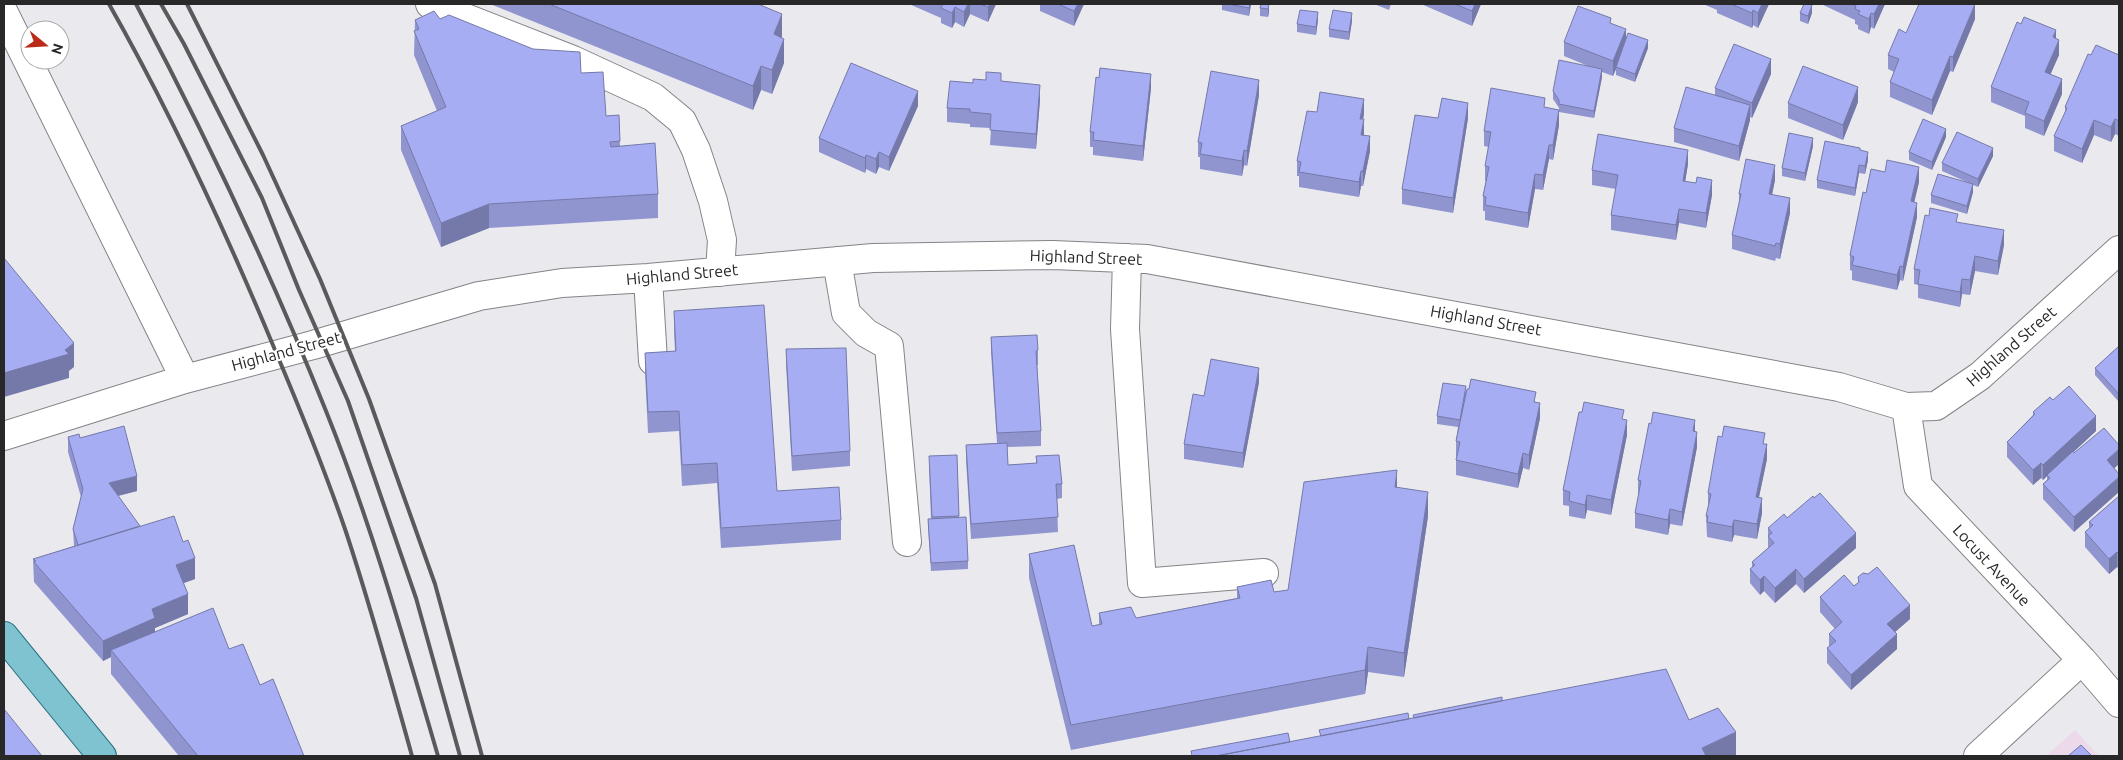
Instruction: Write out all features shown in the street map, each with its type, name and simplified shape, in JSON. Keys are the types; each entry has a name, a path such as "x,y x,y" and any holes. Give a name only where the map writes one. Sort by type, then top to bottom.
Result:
{"main road":[{"path":"4,636 102,756"}],"street":[{"path":"430,4 573,60 635,88 653,97 682,120 696,150 713,201 722,240 720,272"},
{"path":"4,13 184,379"},
{"name":"Highland Street","path":"4,436 184,379 312,345 479,296 562,283 648,278 837,261 970,255 1053,255 1127,258 1166,262 1839,386 1906,407 1936,406 1980,376 2119,250"},
{"path":"1127,258 1125,328 1142,584 1264,573"},
{"path":"837,261 846,312 866,333 888,346 907,542"},
{"path":"648,278 653,361"},
{"name":"Locust Avenue","path":"1906,407 1918,486 2082,660 2119,704"},
{"path":"1978,756 2082,660"}],"shaded area":[{"path":"2075,730 2099,756 2046,756"}],"building":[{"path":"549,4 758,4 782,14 774,34 784,39 772,70 761,66 753,86"},
{"path":"943,4 968,4 964,12 955,7 952,13 941,8"},
{"path":"1058,4 1078,4 1074,11"},
{"path":"1228,4 1250,4 1249,8"},
{"path":"1261,4 1269,4 1268,9 1260,8"},
{"path":"1455,4 1475,4 1472,11"},
{"path":"1731,4 1762,4 1758,13 1753,10 1752,13"},
{"path":"1804,4 1812,5 1808,16 1800,13"},
{"path":"1852,4 1879,4 1874,14 1871,13 1869,19 1858,14 1860,11 1855,9 1856,6"},
{"path":"1919,4 1975,4 1953,57 1950,56 1932,100 1890,82 1899,59 1888,55 1899,29 1906,33"},
{"path":"1578,6 1611,18 1610,23 1626,29 1613,61 1564,42"},
{"path":"1300,10 1318,12 1316,27 1297,24"},
{"path":"1333,10 1352,13 1349,32 1329,29"},
{"path":"434,11 440,19 449,15 533,49 580,52 581,73 603,72 606,116 619,115 620,141 610,142 611,147 655,143 658,194 489,204 441,223 401,126 446,107 414,31 419,29 415,20"},
{"path":"2024,17 2056,30 2053,37 2059,40 2045,72 2062,79 2044,121 2025,113 2029,102 1991,87 2017,22 2021,24"},
{"path":"1628,33 1648,40 1635,74 1616,67"},
{"path":"1734,44 1771,59 1752,103 1715,88"},
{"path":"2096,45 2119,55 2119,121 2115,119 2111,127 2094,120 2082,149 2054,136 2088,54 2091,55"},
{"path":"1559,60 1602,69 1594,111 1559,104 1559,100 1553,91"},
{"path":"851,63 918,91 889,157 879,152 876,159 866,155 865,158 819,138"},
{"path":"1803,66 1858,87 1843,125 1788,103"},
{"path":"1100,68 1151,74 1143,146 1093,140 1094,132 1090,132 1096,77 1099,78"},
{"path":"1211,71 1259,80 1247,151 1244,150 1242,161 1200,154 1202,143 1198,142"},
{"path":"986,72 1001,73 1001,81 1040,85 1036,134 990,130 991,114 970,112 970,109 947,108 950,81 973,83 973,79 986,80"},
{"path":"1686,87 1750,105 1739,146 1674,128"},
{"path":"1491,88 1545,98 1544,107 1559,110 1553,145 1549,145 1543,175 1535,174 1528,213 1485,205 1486,197 1483,196 1489,167 1485,166 1491,132 1484,131"},
{"path":"1320,92 1364,99 1360,119 1364,119 1361,135 1370,136 1359,182 1299,172 1301,162 1297,161 1307,111 1317,112"},
{"path":"1442,98 1468,103 1453,198 1402,189 1415,115 1438,118"},
{"path":"1923,119 1946,129 1932,162 1909,152"},
{"path":"1957,132 1993,148 1978,179 1942,163"},
{"path":"1789,133 1813,138 1805,173 1782,168"},
{"path":"1598,134 1688,150 1683,181 1696,183 1697,177 1712,180 1706,213 1679,209 1676,225 1611,215 1618,175 1592,170"},
{"path":"1825,141 1860,148 1860,150 1868,152 1865,166 1859,165 1855,188 1817,180"},
{"path":"1746,159 1775,165 1769,194 1790,198 1780,244 1776,243 1775,246 1732,235"},
{"path":"1887,160 1919,167 1911,201 1917,203 1903,267 1900,266 1897,275 1852,265 1854,257 1850,255 1863,192 1866,193 1871,169 1885,172"},
{"path":"1938,174 1973,184 1967,206 1931,195"},
{"path":"1930,208 1958,214 1956,222 2004,230 1998,261 1975,256 1970,280 1962,279 1960,292 1918,284 1920,270 1914,269 1925,215 1929,216"},
{"path":"4,258 74,343 65,350 69,354 4,373"},
{"path":"764,305 777,491 839,487 841,520 721,528 717,463 682,465 679,411 648,412 645,353 676,351 674,311"},
{"path":"1037,335 1038,350 1036,351 1041,431 997,433 991,337"},
{"path":"2119,346 2119,394 2095,368"},
{"path":"846,348 850,451 792,456 786,349"},
{"path":"1211,359 1259,368 1243,453 1184,444 1193,394 1204,396"},
{"path":"1471,379 1536,392 1534,402 1540,403 1529,455 1523,453 1518,474 1456,460 1460,442 1456,441 1467,389 1469,389"},
{"path":"1443,383 1466,386 1460,420 1437,416"},
{"path":"2069,386 2096,416 2043,465 2041,463 2033,470 2007,442 2035,414 2033,412 2050,397 2053,400"},
{"path":"1584,402 1624,410 1622,419 1627,420 1611,500 1587,495 1585,505 1569,501 1570,492 1563,490 1579,412 1582,412"},
{"path":"1653,412 1695,420 1693,431 1697,432 1682,512 1670,509 1668,520 1635,513 1641,481 1638,480 1649,423 1651,424"},
{"path":"124,426 137,476 109,483 140,526 78,545 73,529 83,489 68,437 79,434 80,438"},
{"path":"1724,426 1765,433 1763,444 1767,444 1756,497 1762,498 1757,524 1734,520 1732,527 1707,522 1708,516 1706,516 1711,494 1708,493 1718,436 1722,437"},
{"path":"2104,428 2119,445 2119,449 2107,460 2119,474 2119,477 2074,517 2043,484 2050,478 2047,475 2073,451 2074,453"},
{"path":"1007,443 1008,465 1037,463 1036,456 1059,455 1062,484 1056,484 1058,517 971,524 966,445"},
{"path":"957,455 959,516 932,517 929,456"},
{"path":"1397,470 1395,487 1428,492 1404,653 1368,647 1365,670 1071,725 1029,554 1074,545 1092,626 1102,624 1099,613 1131,607 1136,618 1240,598 1237,587 1271,580 1274,592 1288,590 1304,482"},
{"path":"1820,493 1856,533 1804,579 1796,569 1775,588 1764,576 1760,580 1750,569 1755,565 1752,562 1774,543 1768,536 1772,533 1768,528 1784,514 1787,518 1813,496 1814,498"},
{"path":"2119,496 2119,554 2117,552 2109,559 2085,532 2093,525 2089,522"},
{"path":"174,516 183,542 188,540 195,558 176,565 188,594 152,609 155,618 103,641 33,559"},
{"path":"966,517 968,561 931,563 928,519"},
{"path":"1877,567 1910,605 1887,624 1897,634 1851,675 1827,648 1836,641 1829,634 1842,622 1820,597 1844,575 1854,586 1859,582 1858,577 1863,573 1868,574"},
{"path":"213,608 229,649 243,644 260,685 273,679 304,756 198,756 111,650"},
{"path":"1666,669 1689,720 1718,708 1736,732 1702,748 1706,756 1216,756"},
{"path":"1502,697 1502,701 1414,718 1413,715"},
{"path":"4,709 42,756 4,756"},
{"path":"1408,713 1409,719 1321,736 1319,730"},
{"path":"1288,733 1290,742 1216,756 1192,756 1191,751"},
{"path":"2081,745 2092,756 2068,756"}],"railway":[{"path":"109,4 155,88 197,174 303,416 354,557 412,756"},
{"path":"136,4 236,204 283,307 326,411 372,539 438,756"},
{"path":"161,4 184,44 262,198 299,290 348,401 416,598 460,756"},
{"path":"187,4 263,155 320,279 369,399 435,584 482,756"}]}
